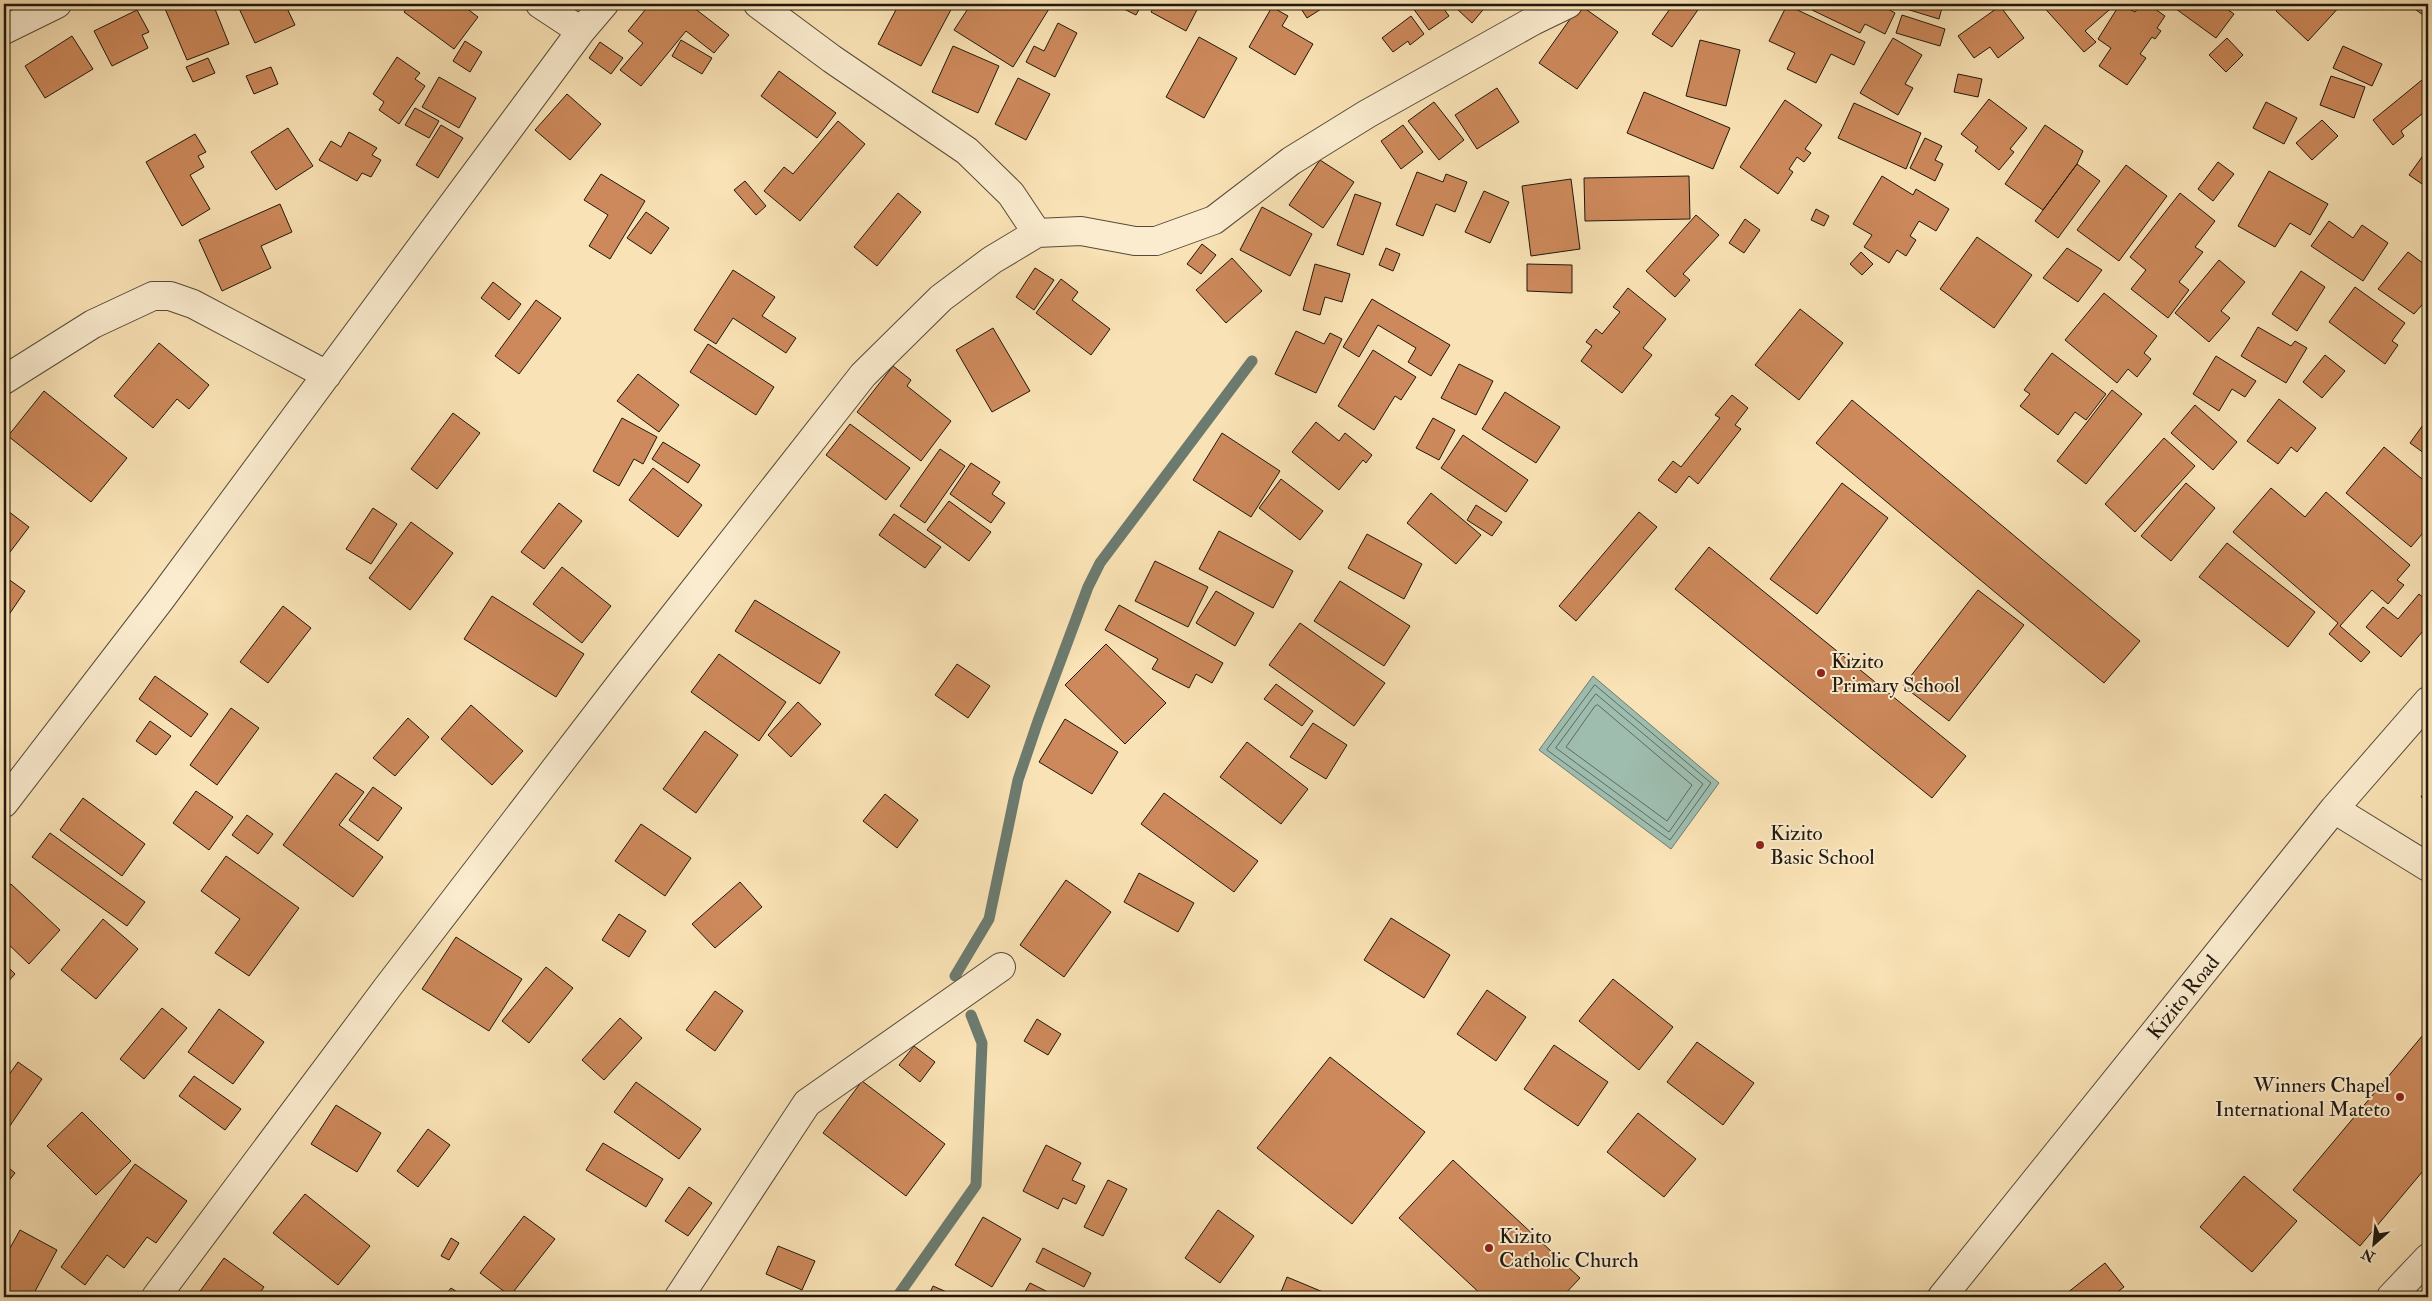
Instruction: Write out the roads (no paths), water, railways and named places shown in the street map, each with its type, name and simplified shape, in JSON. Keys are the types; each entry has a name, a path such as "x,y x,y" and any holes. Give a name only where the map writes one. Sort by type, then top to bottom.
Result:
{"street":[{"path":"4,30 57,4"},
{"path":"540,4 581,31"},
{"path":"4,803 160,600 581,31 604,4"},
{"path":"758,4 832,59 967,151 1011,194 1037,233"},
{"path":"156,1297 393,980 637,663 863,375 940,298 992,260 1037,233 1081,231 1135,241 1156,242 1214,220 1291,161 1367,114 1533,21 1568,4"},
{"path":"4,380 93,324 153,296 170,296 193,304 327,375"},
{"name":"Kizito Road","path":"1942,1297 2334,809 2428,701"},
{"path":"2334,809 2428,867"},
{"path":"679,1297 807,1103 1001,967"},
{"path":"2392,1297 2428,1258"}],"water":[{"path":"1593,676 1719,783 1671,849 1539,750"}],"waterway":[{"path":"955,976 989,919 1018,780 1088,587 1100,563 1252,361"},
{"path":"897,1297 976,1185 982,1043 971,1015"}],"place":[{"name":"Kizito Primary School","path":"1821,673"},
{"name":"Kizito Basic School","path":"1760,845"},
{"name":"Winners Chapel International Mateto","path":"2400,1097"},
{"name":"Kizito Catholic Church","path":"1489,1248"}]}
